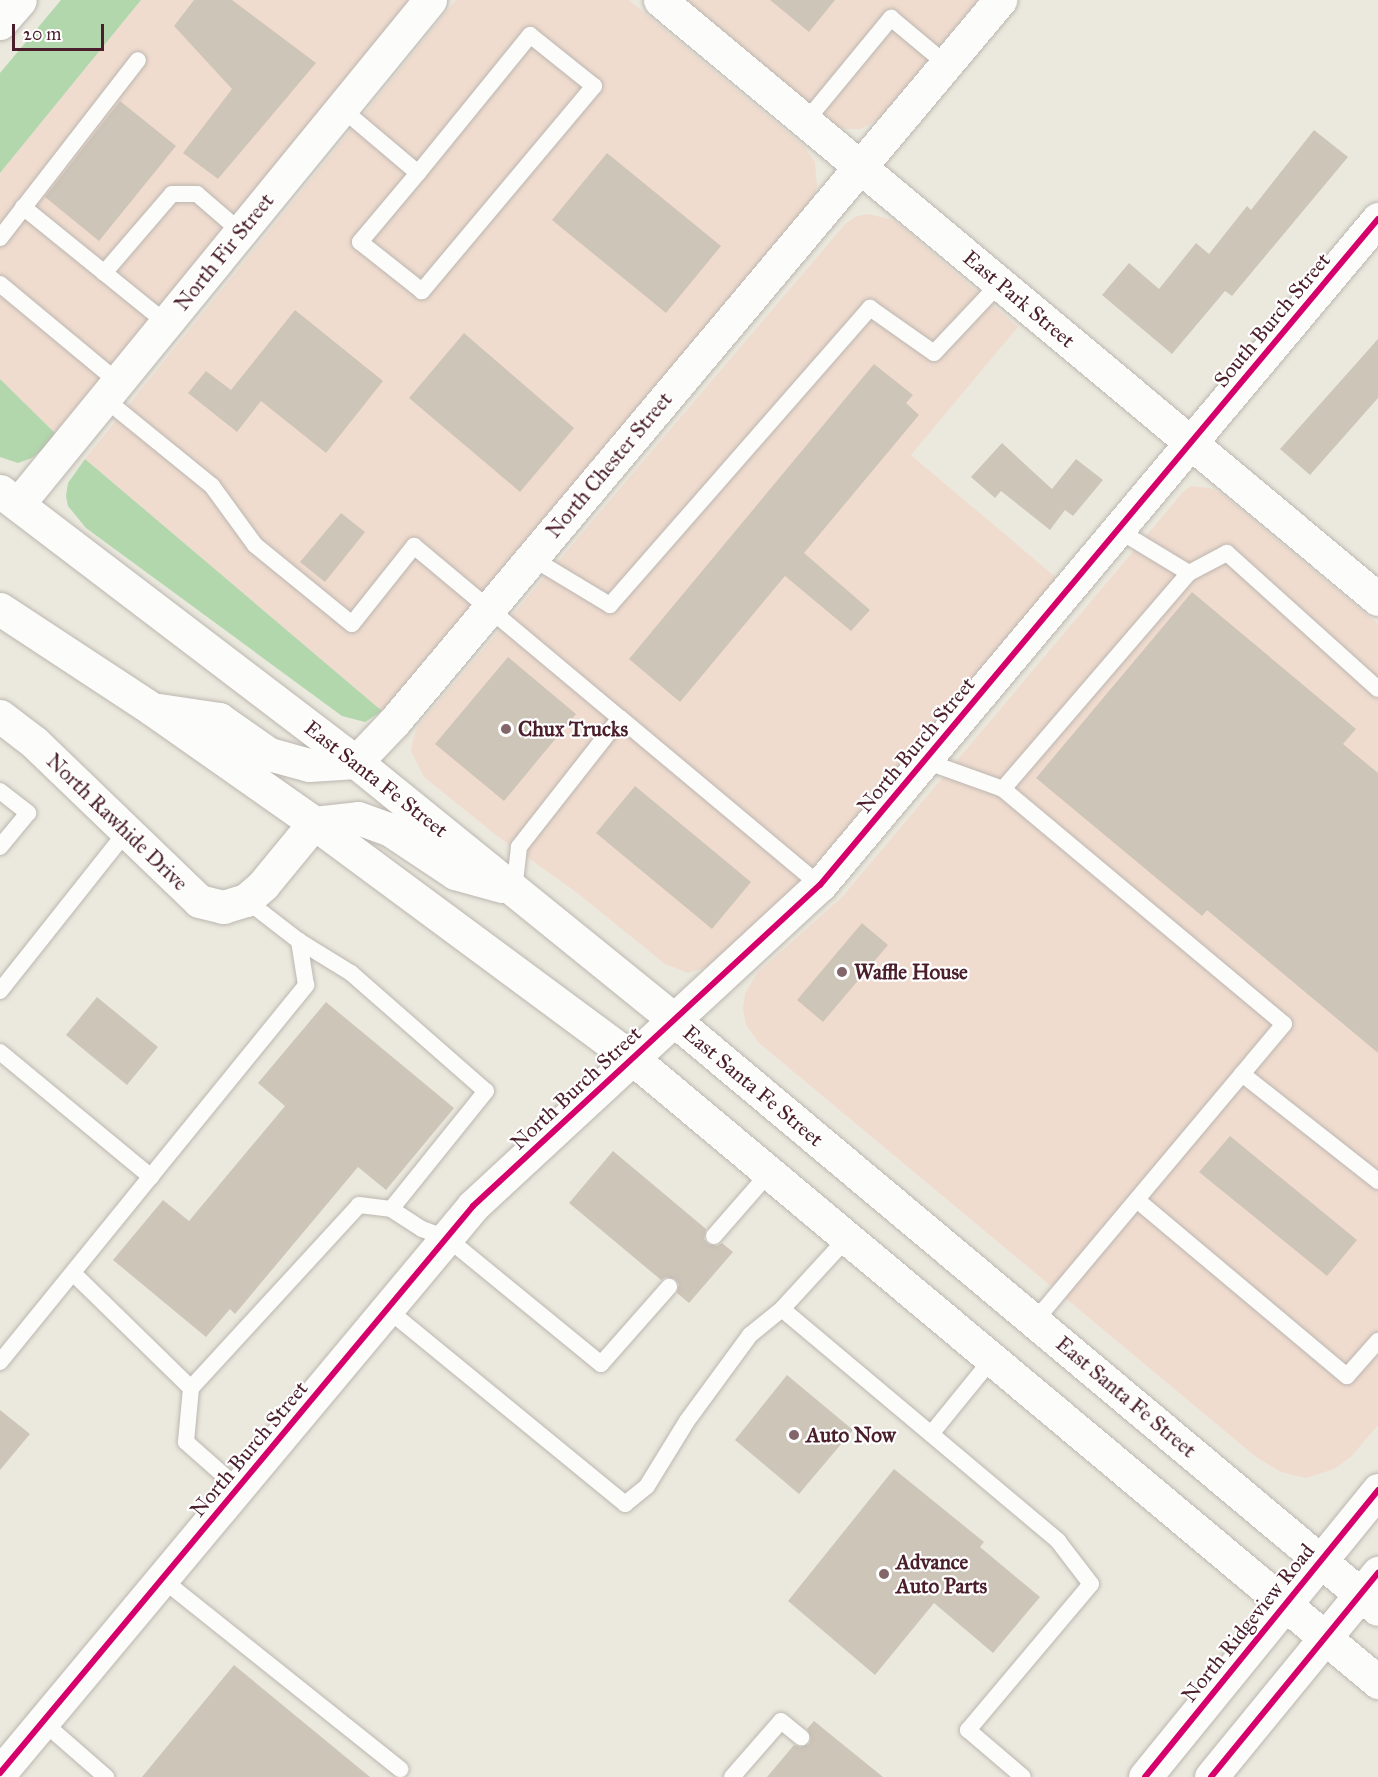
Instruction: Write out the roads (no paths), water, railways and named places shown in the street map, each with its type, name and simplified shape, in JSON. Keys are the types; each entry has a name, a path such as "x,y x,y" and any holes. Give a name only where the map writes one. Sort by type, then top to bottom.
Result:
{"main road":[{"path":"0,23 20,0"},
{"name":"North Fir Street","path":"9,498 111,390 430,0"},
{"name":"East Park Street","path":"660,0 1378,599"},
{"name":"North Chester Street","path":"356,762 394,722 1000,0"},
{"name":"South Burch Street","path":"1191,443 1378,219"},
{"name":"North Burch Street","path":"0,1773 473,1206 820,885 1191,443"},
{"name":"East Santa Fe Street","path":"9,498 356,762 674,1019 1320,1559 1372,1592"},
{"path":"0,609 152,709 314,823 632,1058 1378,1682"},
{"path":"152,709 219,719 269,754 309,765 356,762"},
{"name":"North Rawhide Drive","path":"0,716 34,742 199,902 223,907 246,900"},
{"path":"246,900 263,885 314,823 358,818 389,829 455,873 514,890"},
{"name":"North Ridgeview Road","path":"1145,1777 1378,1490"},
{"path":"1211,1777 1325,1638 1372,1592"}],"lane":[{"path":"806,122 891,18 946,64"},
{"path":"530,35 594,86 422,291 360,242 418,173 530,35"},
{"path":"0,238 138,60"},
{"path":"341,108 418,173"},
{"path":"104,273 172,194 197,195 241,232"},
{"path":"23,207 166,323"},
{"path":"532,558 610,605 870,308 934,353 1000,283"},
{"path":"0,284 212,486 255,545 352,624 414,546 820,885"},
{"path":"1118,530 1189,573"},
{"path":"1003,789 1189,573 1227,553 1378,689"},
{"path":"514,890 519,847 620,718"},
{"path":"925,761 1003,789 1284,1024 1034,1322"},
{"path":"0,791 28,813 0,847"},
{"path":"0,991 126,832"},
{"path":"246,900 299,941 351,973 486,1091 392,1209"},
{"path":"0,1362 306,986 299,941"},
{"path":"0,1052 151,1177"},
{"path":"1242,1074 1378,1181"},
{"path":"714,1236 770,1173"},
{"path":"1137,1200 1347,1376 1378,1341"},
{"path":"238,1488 186,1442 191,1388 359,1205 392,1209 422,1229 447,1238 601,1364 669,1287"},
{"path":"387,1310 625,1504 647,1486 687,1421 750,1335 782,1309 847,1238"},
{"path":"73,1273 191,1388"},
{"path":"782,1309 1058,1541 1091,1584 968,1730 1023,1777"},
{"path":"931,1434 992,1359"},
{"path":"162,1579 400,1769"},
{"path":"732,1777 781,1721 801,1737"},
{"path":"43,1722 106,1777"}],"place":[{"name":"Chux Trucks","path":"506,729"},
{"name":"Waffle House","path":"842,972"},
{"name":"Auto Now","path":"794,1435"},
{"name":"Advance Auto Parts","path":"884,1574"}]}
